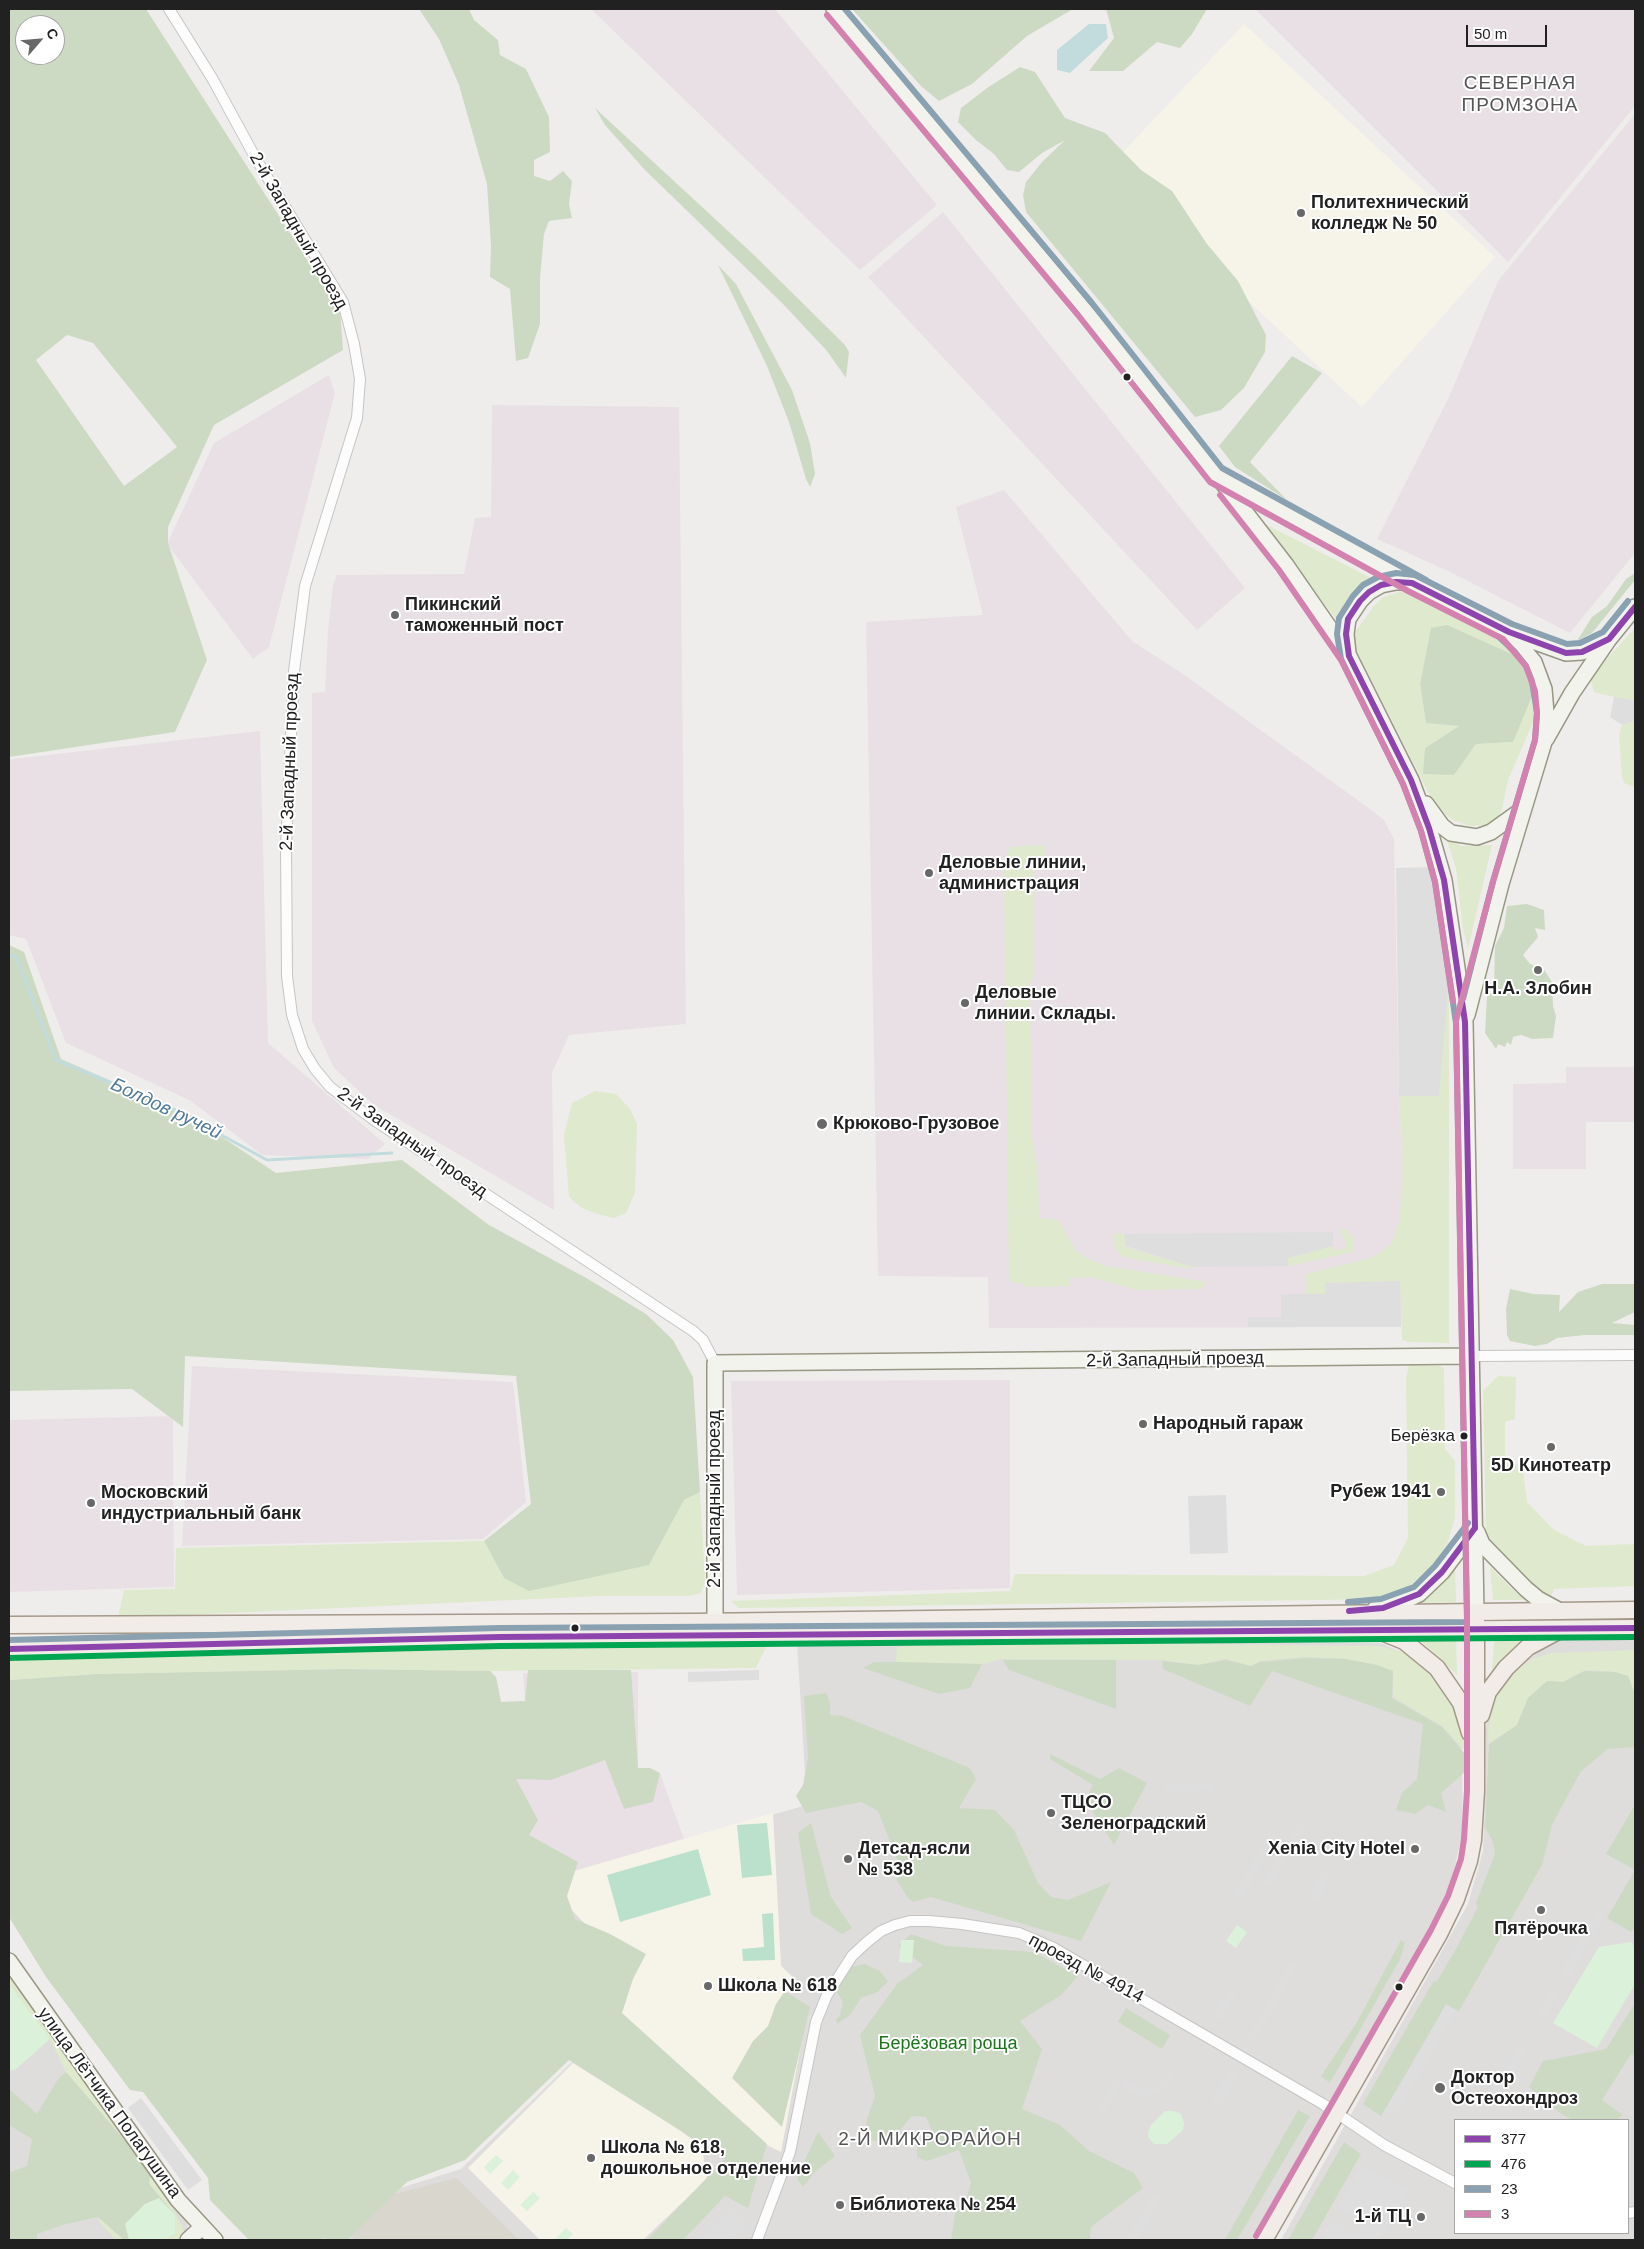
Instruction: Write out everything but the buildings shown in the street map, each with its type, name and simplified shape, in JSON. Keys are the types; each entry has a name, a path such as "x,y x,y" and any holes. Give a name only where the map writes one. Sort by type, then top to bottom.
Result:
{"main road":[{"path":"834,9 1158,398 1286,565 1349,656 1411,780 1429,810 1442,826 1462,836 1477,836 1491,832 1523,809"},
{"path":"1216,475 1412,582 1509,632 1566,653 1582,652 1596,647 1609,639"},
{"path":"1349,656 1346,634 1348,619 1360,601 1382,585 1396,582 1412,582"},
{"path":"1465,1022 1523,809 1544,742 1572,693 1609,639 1635,608"},
{"path":"1509,632 1534,662 1541,679 1546,713 1544,742"},
{"path":"1264,2240 1439,1934 1456,1899 1469,1861 1473,1840 1476,1791 1476,1612 1473,1356 1465,1022 1444,880 1429,828 1411,780"},
{"name":"2-й Западный проезд","path":"715,1628 715,1363 1473,1356"},
{"path":"1475,1528 1482,1544 1526,1589 1538,1600 1560,1611"},
{"path":"1325,1614 1383,1608 1419,1594 1442,1572 1475,1528"},
{"path":"9,1649 500,1637 715,1628 1325,1614 1635,1610"},
{"path":"9,1624 1476,1631 1635,1628"},
{"path":"1475,1752 1480,1716 1488,1692 1506,1668 1528,1647 1562,1629"},
{"path":"1376,1630 1404,1641 1438,1668 1461,1703 1475,1752"},
{"name":"улица Лётчика Полагушина","path":"9,1961 178,2200 215,2240"},
{"path":"188,2240 202,2227"}],"street":[{"name":"2-й Западный проезд","path":"169,9 212,78 255,157 344,302 360,379 357,418 305,586 294,671 286,847 287,976 292,1015 303,1049 315,1069 338,1092 374,1120 693,1331 703,1340 715,1363"},
{"name":"2-й Западный проезд","path":"1473,1356 1635,1355"},
{"name":"проезд № 4914","path":"757,2240 790,2152 816,2022 827,1995 852,1956 882,1931 910,1921 929,1921 1019,1933 1052,1947 1336,2113 1384,2145 1454,2182"}],"shaded area":[{"path":"591,9 775,9 937,205 860,270"},
{"path":"1255,9 1635,9 1635,106 1508,262"},
{"name":"Политехнический колледж № 50","path":"1244,24 1495,257 1362,407 1107,169"},
{"path":"1635,114 1635,553 1570,633 1448,571 1377,539 1449,397 1498,281"},
{"path":"943,212 1245,588 1197,630 868,277"},
{"path":"329,375 335,393 269,647 253,659 167,544 214,443"},
{"path":"492,405 679,407 686,1024 569,1035 552,1073 554,1210 374,1105 334,1068 312,1021 312,693 325,692 328,630 333,585 337,575 464,574 475,518 491,517"},
{"path":"1004,490 1132,641 1186,676 1374,812 1384,820 1394,839 1402,1157 1401,1327 989,1328 988,1277 878,1276 866,622 983,615 956,507"},
{"path":"1614,697 1635,700 1635,721 1622,725 1610,717"},
{"path":"260,731 268,1043 385,1144 368,1159 262,1155 191,1101 66,1043 26,939 9,935 9,762 12,759"},
{"path":"1431,867 1449,980 1439,1096 1399,1096 1396,868"},
{"path":"1566,1067 1635,1067 1635,1122 1586,1122 1586,1169 1513,1169 1513,1084 1566,1083"},
{"path":"1333,1232 1333,1246 1288,1258 1288,1266 1193,1267 1126,1246 1124,1234"},
{"path":"1400,1281 1401,1327 1248,1327 1248,1317 1281,1317 1281,1294 1325,1294 1325,1283"},
{"path":"192,1366 513,1382 526,1502 483,1539 182,1546"},
{"path":"1010,1380 1010,1588 737,1595 731,1381"},
{"name":"Московский индустриальный банк","path":"173,1416 174,1587 9,1592 9,1420"},
{"path":"1226,1495 1228,1553 1190,1554 1188,1496"},
{"path":"1571,1636 1635,1637 1635,2240 1281,2240 1468,1904 1483,1851 1486,1774 1485,1731 1491,1706 1510,1678 1529,1659 1551,1643"},
{"name":"2-Й МИКРОРАЙОН","path":"797,1643 1380,1643 1402,1652 1461,1714 1463,1830 1454,1870 1440,1911 1252,2240 295,2240 375,2196 461,2169 573,2061 532,1882 807,1805"},
{"path":"759,1670 759,1680 688,1682 688,1672"},
{"path":"638,1672 638,1768 650,1768 660,1773 684,1839 490,1895 422,1675 496,1677 501,1702 525,1701 523,1673"},
{"path":"1213,1783 1213,1790 1166,1791 1166,1784"},
{"name":"Школа № 618","path":"773,1813 781,1966 795,1979 787,1994 808,2008 781,2152 587,2056 633,1974 543,1880"},
{"path":"1298,1821 1306,1825 1270,1887 1263,1883"},
{"path":"1269,1831 1276,1835 1243,1898 1235,1895"},
{"path":"1323,1872 1330,1876 1317,1902 1309,1898"},
{"path":"1597,1910 1605,1915 1569,1977 1560,1972"},
{"path":"1290,1963 1297,1966 1254,2043 1247,2040"},
{"path":"9,1964 188,2220 187,2234 181,2240 9,2240"},
{"path":"1229,1990 1236,1994 1220,2021 1213,2017"},
{"path":"1550,1991 1558,1996 1546,2017 1538,2013"},
{"path":"1446,2004 1456,2010 1395,2117 1385,2112"},
{"path":"1519,2045 1527,2050 1492,2110 1484,2106"},
{"name":"Школа № 618, дошкольное отделение","path":"573,2063 677,2128 702,2147 707,2179 643,2240 540,2240 468,2168"},
{"path":"1229,2070 1237,2075 1220,2105 1212,2100"},
{"path":"1169,2072 1176,2075 1168,2087 1157,2094 1140,2096 1121,2087 1125,2080 1141,2088 1154,2087 1163,2081"},
{"path":"1113,2080 1120,2084 1103,2114 1096,2111"},
{"path":"141,2098 202,2180 188,2190 128,2108"},
{"path":"1362,2165 1408,2191 1380,2240 1320,2240 1331,2220 1357,2235 1364,2222 1338,2207"},
{"path":"456,2178 519,2240 356,2240 341,2226 387,2196"},
{"path":"1153,2193 1162,2198 1138,2240 1127,2240"},
{"path":"730,2207 748,2225 733,2240 698,2240"}],"green space":[{"path":"9,9 146,9 340,311 343,350 214,425 168,527 168,543 207,660 175,732 9,757","holes":["67,335 93,343 177,447 124,486 36,360"]},
{"path":"419,9 469,9 474,20 498,40 500,55 526,69 549,117 550,152 534,160 534,176 550,181 563,171 572,181 569,204 572,218 549,221 544,234 540,278 540,324 528,358 516,361 510,289 490,277 491,246 487,184 459,85 439,39"},
{"path":"852,9 1073,9 1027,36 972,84 939,101 921,86"},
{"path":"1106,9 1207,9 1192,34 1180,48 1157,42 1123,71 1089,71 1114,38"},
{"path":"1020,67 1035,72 1065,118 1105,133 1141,170 1172,191 1207,244 1238,281 1266,335 1265,352 1244,388 1221,410 1195,417 1026,212 1023,195 1026,182 1042,162 1065,140 1042,153 1019,172 1007,170 994,154 958,122 961,108 987,88"},
{"path":"595,108 754,255 845,345 849,352 846,378 827,351 783,304 644,169 605,125"},
{"path":"718,265 736,284 792,390 810,443 815,474 810,487 789,422 767,366"},
{"path":"1292,356 1322,373 1250,462 1287,500 1235,467 1219,446"},
{"path":"1263,523 1373,579 1359,588 1351,597 1339,623"},
{"path":"1635,573 1635,580 1592,633 1577,641 1592,617 1607,606 1626,579"},
{"path":"1403,591 1494,638 1527,658 1534,667 1540,706 1508,780 1502,809 1497,820 1486,825 1470,826 1453,820 1435,806 1354,645 1355,632 1383,597","holes":["1431,629 1513,742 1476,744 1454,775 1425,748 1459,726 1426,723 1420,684"]},
{"path":"1447,625 1525,660 1532,696 1513,742 1476,744 1454,775 1423,774 1425,748 1459,726 1426,723 1420,684 1431,628"},
{"path":"1635,628 1635,700 1594,692 1590,677"},
{"path":"1635,721 1635,787 1624,783 1622,777 1619,735 1622,725"},
{"path":"1445,834 1461,846 1492,845 1468,949 1463,929 1456,868"},
{"path":"1045,845 1045,856 1034,862 1034,975 1030,981 1032,1139 1038,1171 1039,1218 1058,1220 1076,1251 1090,1260 1106,1266 1206,1282 1202,1289 1137,1290 1091,1277 1070,1278 1070,1286 1025,1287 1024,1283 1014,1283 1009,1280 1004,862 1010,847"},
{"path":"1527,904 1544,910 1545,930 1535,928 1538,937 1523,955 1530,964 1543,968 1552,982 1553,1006 1556,1016 1553,1038 1532,1039 1521,1035 1513,1037 1511,1045 1507,1042 1505,1047 1498,1044 1496,1049 1485,1033 1487,996 1494,991 1495,946 1504,928 1507,906"},
{"path":"9,945 24,952 61,1059 189,1115 276,1173 402,1160 489,1225 588,1279 646,1314 673,1340 693,1377 700,1492 684,1500 649,1565 529,1591 504,1578 484,1541 531,1504 516,1376 185,1356 183,1427 132,1389 9,1391"},
{"path":"1449,980 1449,1343 1408,1342 1402,1340 1400,1281 1326,1283 1325,1294 1306,1294 1305,1274 1371,1258 1391,1244 1400,1219 1402,1158 1399,1096 1438,1095"},
{"path":"595,1091 616,1094 630,1109 637,1124 635,1193 626,1213 614,1218 582,1208 569,1197 564,1135 572,1103"},
{"path":"1340,1229 1346,1229 1354,1239 1353,1252 1288,1266 1288,1258 1333,1246 1334,1250 1345,1249 1345,1242"},
{"path":"1113,1233 1124,1234 1126,1247 1193,1267 1192,1269 1122,1257 1114,1247"},
{"path":"1602,1284 1635,1284 1635,1312 1612,1323 1635,1325 1635,1335 1585,1335 1557,1338 1547,1344 1535,1346 1510,1341 1507,1335 1506,1309 1510,1289 1533,1294 1560,1295 1559,1312 1578,1292"},
{"path":"1409,1365 1439,1366 1444,1368 1445,1449 1455,1461 1455,1517 1448,1542 1437,1561 1402,1593 1387,1599 739,1608 731,1601 1010,1591 1015,1574 1364,1576 1394,1565 1408,1538 1406,1378"},
{"path":"1498,1376 1516,1377 1515,1419 1505,1422 1505,1463 1522,1464 1527,1502 1554,1530 1586,1546 1635,1544 1635,1586 1554,1589 1549,1601 1496,1550 1486,1532 1483,1391"},
{"path":"700,1492 705,1582 701,1593 688,1596 601,1596 118,1618 124,1590 175,1589 176,1548 484,1541 504,1578 649,1565 684,1500"},
{"path":"1455,1565 1456,1602 1420,1603"},
{"path":"1490,1567 1507,1584 1524,1600 1493,1600"},
{"path":"1499,1637 1529,1637 1492,1670 1494,1640"},
{"path":"1456,1639 1457,1675 1420,1640"},
{"path":"989,1642 1380,1646 1402,1652 1419,1663 1447,1689 1462,1714 1465,1751 1442,1726 1393,1697 1393,1671 1377,1665 1346,1659 1305,1657 1260,1661 1251,1666 1226,1659 1198,1665 1161,1660 1002,1659 982,1664 896,1662 897,1647"},
{"path":"766,1647 756,1668 490,1671 344,1669 97,1674 9,1680 9,1659 421,1648"},
{"path":"1635,1650 1635,1693 1628,1676 1615,1672 1585,1670 1563,1682 1547,1681 1528,1698 1517,1725 1489,1744 1488,1729 1494,1696 1510,1675 1532,1659 1551,1653"},
{"path":"1305,1658 1346,1659 1377,1665 1393,1671 1392,1698 1442,1727 1465,1754 1466,1771 1441,1793 1446,1812 1428,1805 1415,1814 1396,1810 1402,1793 1417,1779 1423,1724 1272,1671 1250,1706 1163,1669 1162,1661 1198,1665 1226,1660 1251,1666 1260,1662"},
{"path":"1003,1660 1116,1660 1116,1709 1009,1670"},
{"path":"874,1662 982,1664 970,1688 939,1694 863,1668"},
{"path":"344,1669 490,1671 496,1677 501,1702 525,1701 528,1670 631,1670 638,1768 650,1768 660,1773 653,1802 624,1809 605,1760 551,1780 516,1779 538,1820 529,1835 578,1862 567,1896 575,1919 610,1934 646,1954 633,1979 622,2013 767,2144 748,2208 725,2196 683,2240 647,2240 725,2159 569,2060 465,2160 407,2182 347,2240 328,2240 324,2237 321,2240 249,2240 210,2200 208,2178 143,2092 130,2090 46,1977 9,1917 9,1680 97,1674"},
{"path":"1585,1671 1615,1672 1628,1676 1635,1695 1635,1747 1608,1749 1581,1771 1552,1825 1542,1865 1459,2011 1446,2005 1381,2116 1363,2104 1433,1982 1437,1981 1457,1947 1478,1907 1476,1903 1495,1854 1493,1842 1485,1827 1489,1744 1517,1725 1528,1698 1547,1681 1563,1682"},
{"path":"826,1693 830,1703 830,1715 843,1716 970,1768 976,1779 959,1808 995,1810 1014,1830 1038,1883 1051,1897 1068,1900 1111,1882 1081,1941 931,1897 913,1902 907,1897 897,1880 900,1867 878,1811 861,1802 806,1813 796,1796 803,1785 808,1758 804,1696"},
{"path":"1050,1754 1100,1779 1119,1768 1147,1783 1114,1845 1085,1799 1093,1785 1050,1759"},
{"path":"1633,1808 1635,1808 1635,1870 1606,1854"},
{"path":"767,1823 772,1875 742,1878 737,1825"},
{"path":"811,1823 831,1897 852,1928 842,1934 811,1914 798,1833"},
{"path":"698,1849 711,1895 620,1922 607,1875"},
{"path":"1635,1870 1635,1928 1631,1932 1607,1918"},
{"path":"773,1913 775,1960 743,1961 742,1949 764,1947 762,1914"},
{"path":"1237,1925 1247,1932 1236,1948 1226,1941"},
{"name":"Берёзовая роща","path":"911,1934 946,1946 1034,1952 1078,1976 1061,1995 1020,2021 1042,2049 1022,2109 1060,2125 1089,2151 1134,2173 1143,2188 1091,2227 1090,2240 951,2240 955,2214 966,2200 971,2183 959,2150 927,2161 917,2157 917,2143 932,2131 926,2117 912,2116 888,2143 869,2140 866,2122 875,2096 860,2035 898,1983 923,1965 898,1946"},
{"path":"901,1940 914,1940 912,1963 899,1962"},
{"path":"1401,1940 1405,1943 1400,1959 1330,2083 1321,2076 1357,2022"},
{"path":"1632,1942 1635,1952 1635,1984 1597,2048 1553,2023 1599,1947"},
{"path":"865,1964 880,1971 888,1982 877,1992 861,1998 850,2015 837,2024 836,2020 840,2015 843,2002 836,1991 850,1967"},
{"path":"9,1974 151,2167 185,2232 177,2240 165,2240 175,2234 175,2215 149,2184 151,2171 66,2072 50,2039 9,1984"},
{"path":"9,1984 50,2039 15,2070 9,2070"},
{"path":"785,1991 810,2007 782,2127 732,2078 753,2041 768,2026 776,2004"},
{"path":"1635,2003 1635,2056 1631,2054 1602,2100 1623,2115 1617,2119 1570,2119 1560,2113 1529,2087 1543,2061 1606,2049"},
{"path":"1126,2008 1170,2035 1162,2049 1118,2022"},
{"path":"66,2072 151,2171 149,2184 175,2215 175,2234 165,2240 124,2240 98,2217 66,2224 37,2234 37,2240 9,2240 10,2172 27,2166 32,2139 9,2125 9,2089 37,2114 58,2079"},
{"path":"1298,2110 1310,2116 1237,2240 1225,2240"},
{"path":"1165,2111 1181,2114 1184,2123 1183,2130 1167,2144 1154,2144 1149,2138 1148,2133 1151,2125"},
{"path":"818,2132 835,2156 815,2172 803,2187 797,2179"},
{"path":"1344,2142 1361,2154 1312,2240 1288,2240"},
{"path":"496,2155 503,2161 490,2174 484,2167"},
{"path":"513,2170 520,2177 508,2190 501,2183"},
{"path":"533,2192 540,2198 527,2211 520,2205"},
{"path":"159,2198 175,2215 175,2234 165,2240 129,2240 125,2224 145,2204"},
{"path":"99,2217 124,2240 116,2240 99,2222"},
{"path":"566,2228 573,2234 567,2240 554,2240"}],"water":[{"path":"1089,24 1106,24 1108,38 1070,73 1057,70 1057,50"}],"waterway":[{"name":"Болдов ручей","path":"9,955 16,957 56,1060 170,1107 267,1160 392,1153"}],"transit line":[{"name":"23","path":"845,9 1092,303 1222,468 1426,580"},
{"name":"3","path":"827,15 1078,315 1210,482 1408,591 1503,639 1526,666 1535,691 1537,713 1535,740 1493,882 1456,1021 1467,1612 1467,1791 1461,1859 1448,1896 1431,1930 1256,2236"},
{"name":"3","path":"1220,495 1279,570 1341,660 1403,784 1421,831 1435,882 1453,1001"},
{"name":"23","path":"9,1640 500,1628 1467,1622 1456,1023 1435,882 1421,831 1403,784 1341,659 1337,634 1339,618 1353,596 1363,585 1378,577 1396,573 1415,575 1512,624 1567,644 1580,643 1603,632 1628,601"},
{"name":"377","path":"1475,1528 1465,1022 1444,880 1429,828 1411,780 1349,656 1346,634 1348,619 1360,601 1369,592 1381,585 1396,582 1412,583 1509,632 1566,653 1582,652 1609,639 1635,607"},
{"name":"23","path":"1463,999 1493,881 1535,740 1537,713 1532,681 1526,666 1499,637"},
{"name":"23","path":"1348,1602 1381,1599 1414,1587 1435,1566 1468,1523"},
{"name":"377","path":"1349,1611 1383,1608 1419,1594 1442,1572 1475,1528"},
{"name":"377","path":"9,1649 500,1637 1635,1628"},
{"name":"476","path":"9,1658 500,1646 1635,1637"}],"place":[{"name":"Политехнический колледж № 50","path":"1301,213"},
{"name":"Пикинский таможенный пост","path":"395,615"},
{"name":"Деловые линии, администрация","path":"929,873"},
{"name":"Н.А. Злобин","path":"1538,970"},
{"name":"Деловые линии. Склады.","path":"965,1003"},
{"name":"Крюково-Грузовое","path":"822,1124"},
{"name":"Народный гараж","path":"1143,1424"},
{"name":"Берёзка","path":"1464,1436"},
{"name":"5D Кинотеатр","path":"1551,1447"},
{"name":"Рубеж 1941","path":"1441,1492"},
{"name":"Московский индустриальный банк","path":"91,1503"},
{"name":"ТЦСО Зеленоградский","path":"1051,1813"},
{"name":"Xenia City Hotel","path":"1415,1849"},
{"name":"Детсад-ясли № 538","path":"848,1859"},
{"name":"Пятёрочка","path":"1541,1910"},
{"name":"Школа № 618","path":"708,1986"},
{"name":"Доктор Остеохондроз","path":"1440,2088"},
{"name":"Школа № 618, дошкольное отделение","path":"591,2158"},
{"name":"Библиотека № 254","path":"840,2205"},
{"name":"1-й ТЦ","path":"1421,2217"}],"district":[{"name":"СЕВЕРНАЯ ПРОМЗОНА","path":"1520,95"},
{"name":"2-Й МИКРОРАЙОН","path":"930,2140"}]}
